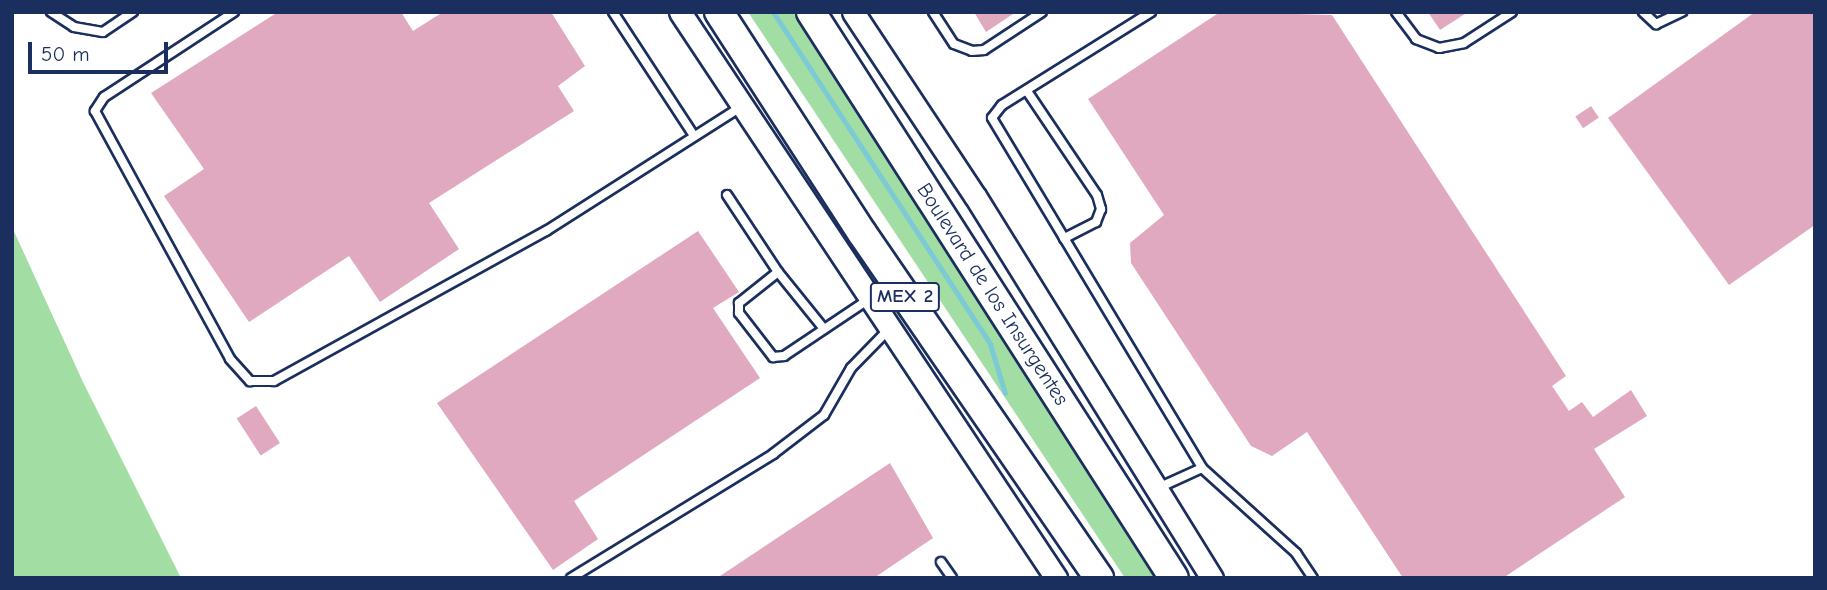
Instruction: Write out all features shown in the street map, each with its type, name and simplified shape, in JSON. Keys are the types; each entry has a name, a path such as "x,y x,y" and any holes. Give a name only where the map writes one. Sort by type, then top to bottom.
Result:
{"highway":[{"name":"MEX 2","path":"719,12 900,289 1099,578"},
{"name":"Boulevard de los Insurgentes","path":"811,12 1174,578"}],"street":[{"path":"680,12 1056,578"},
{"path":"853,12 1158,488 1212,578"}],"lane":[{"path":"51,12 74,27 103,32 133,12"},
{"path":"234,12 104,97 95,111 230,359 250,381 281,377 546,231 742,106"},
{"path":"613,12 694,136"},
{"path":"933,12 954,44 972,51 984,50 1042,12"},
{"path":"1151,12 1002,105 992,118 1202,468 1296,552 1312,578"},
{"path":"1396,12 1416,39 1439,48 1464,43 1512,12"},
{"path":"1643,12 1656,24 1682,12"},
{"path":"1027,91 1099,202 1096,222 1064,238"},
{"path":"727,195 778,272 824,329"},
{"path":"778,272 739,303 739,313 773,357 784,356 869,299"},
{"path":"571,578 773,454 824,415 851,369 889,329"},
{"path":"1158,488 1202,468"},
{"path":"941,562 952,578"}],"green space":[{"path":"748,12 800,12 1158,578 1125,578"},
{"path":"12,227 83,382 181,578 12,578"}],"building":[{"path":"278,12 401,12 413,31 443,12 551,12 585,66 558,86 574,111 429,203 459,249 380,302 349,256 249,322 164,196 204,169 151,93"},
{"path":"974,12 1016,12 986,32"},
{"path":"1220,12 1332,15 1566,376 1552,386 1569,411 1582,402 1593,417 1631,390 1647,416 1594,449 1625,497 1503,578 1403,578 1307,432 1272,456 1251,446 1131,263 1130,243 1164,215 1088,99"},
{"path":"1428,12 1468,12 1440,30"},
{"path":"1755,12 1815,12 1815,225 1729,285 1608,118"},
{"path":"1591,106 1599,118 1583,128 1575,117"},
{"path":"698,231 739,292 713,308 760,378 574,501 598,539 553,570 437,403"},
{"path":"256,406 280,443 261,455 237,419"},
{"path":"890,463 933,538 874,578 717,578"}],"waterway":[{"path":"773,12 990,344 1005,393"}]}
